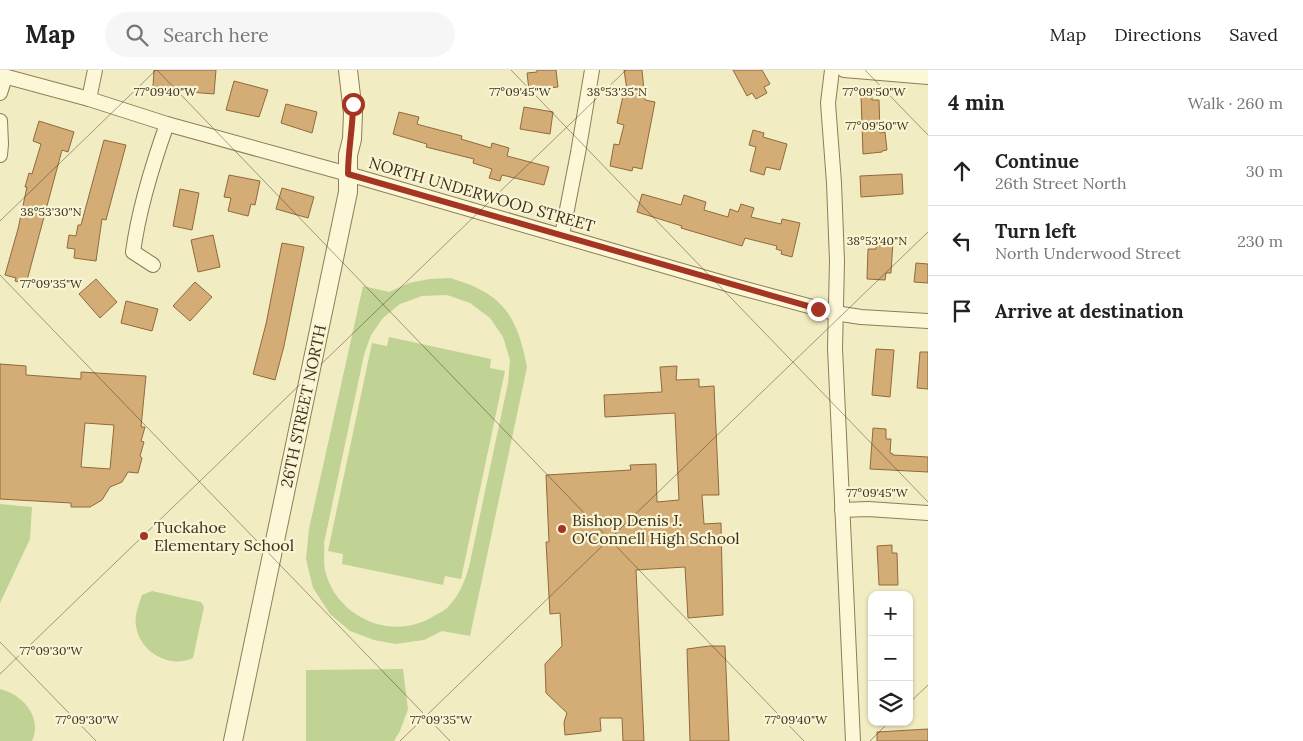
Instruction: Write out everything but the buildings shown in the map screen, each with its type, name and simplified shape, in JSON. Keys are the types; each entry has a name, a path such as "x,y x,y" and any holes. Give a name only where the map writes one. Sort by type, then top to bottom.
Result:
{"street":[{"path":"89,99 95,70"},
{"name":"26TH STREET NORTH","path":"234,741 348,192 353,113 348,70"},
{"path":"562,234 592,70"},
{"path":"832,70 828,103 837,261 834,348 853,741"},
{"path":"844,70 928,77"},
{"path":"0,94 3,76"},
{"name":"NORTH UNDERWOOD STREET","path":"3,76 89,99 167,124 562,234 734,286 835,313 928,322"},
{"path":"0,121 0,155"},
{"path":"153,265 132,252 141,207 167,124"},
{"path":"842,510 868,509 928,513"}],"green space":[{"path":"450,278 483,291 495,299 512,320 518,333 527,367 470,636 442,631 424,640 395,644 374,640 350,631 330,614 313,588 306,559 309,529 363,286 389,292 409,283","holes":["447,295 470,303 490,318 503,337 510,360 508,383 469,567 458,594 444,610 418,623 401,627 384,626 368,621 354,613 341,601 331,587 324,563 324,543 364,355 371,335 383,318 400,304 422,296"]},
{"path":"389,337 491,359 490,368 505,371 461,579 445,576 443,585 342,564 343,554 328,551 372,343 387,346"},
{"path":"0,504 32,507 30,539 0,603"},
{"path":"152,591 201,602 204,607 193,658 184,661 165,660 143,644 136,626 136,614 142,595"},
{"path":"403,669 408,709 394,741 306,741 306,670"},
{"path":"0,689 23,701 33,715 35,732 32,741 0,741"}],"place":[{"name":"Bishop Denis J. O'Connell High School","path":"562,529"},
{"name":"Tuckahoe Elementary School","path":"144,536"}],"route":[{"path":"353,104 348,174 818,309"}]}
